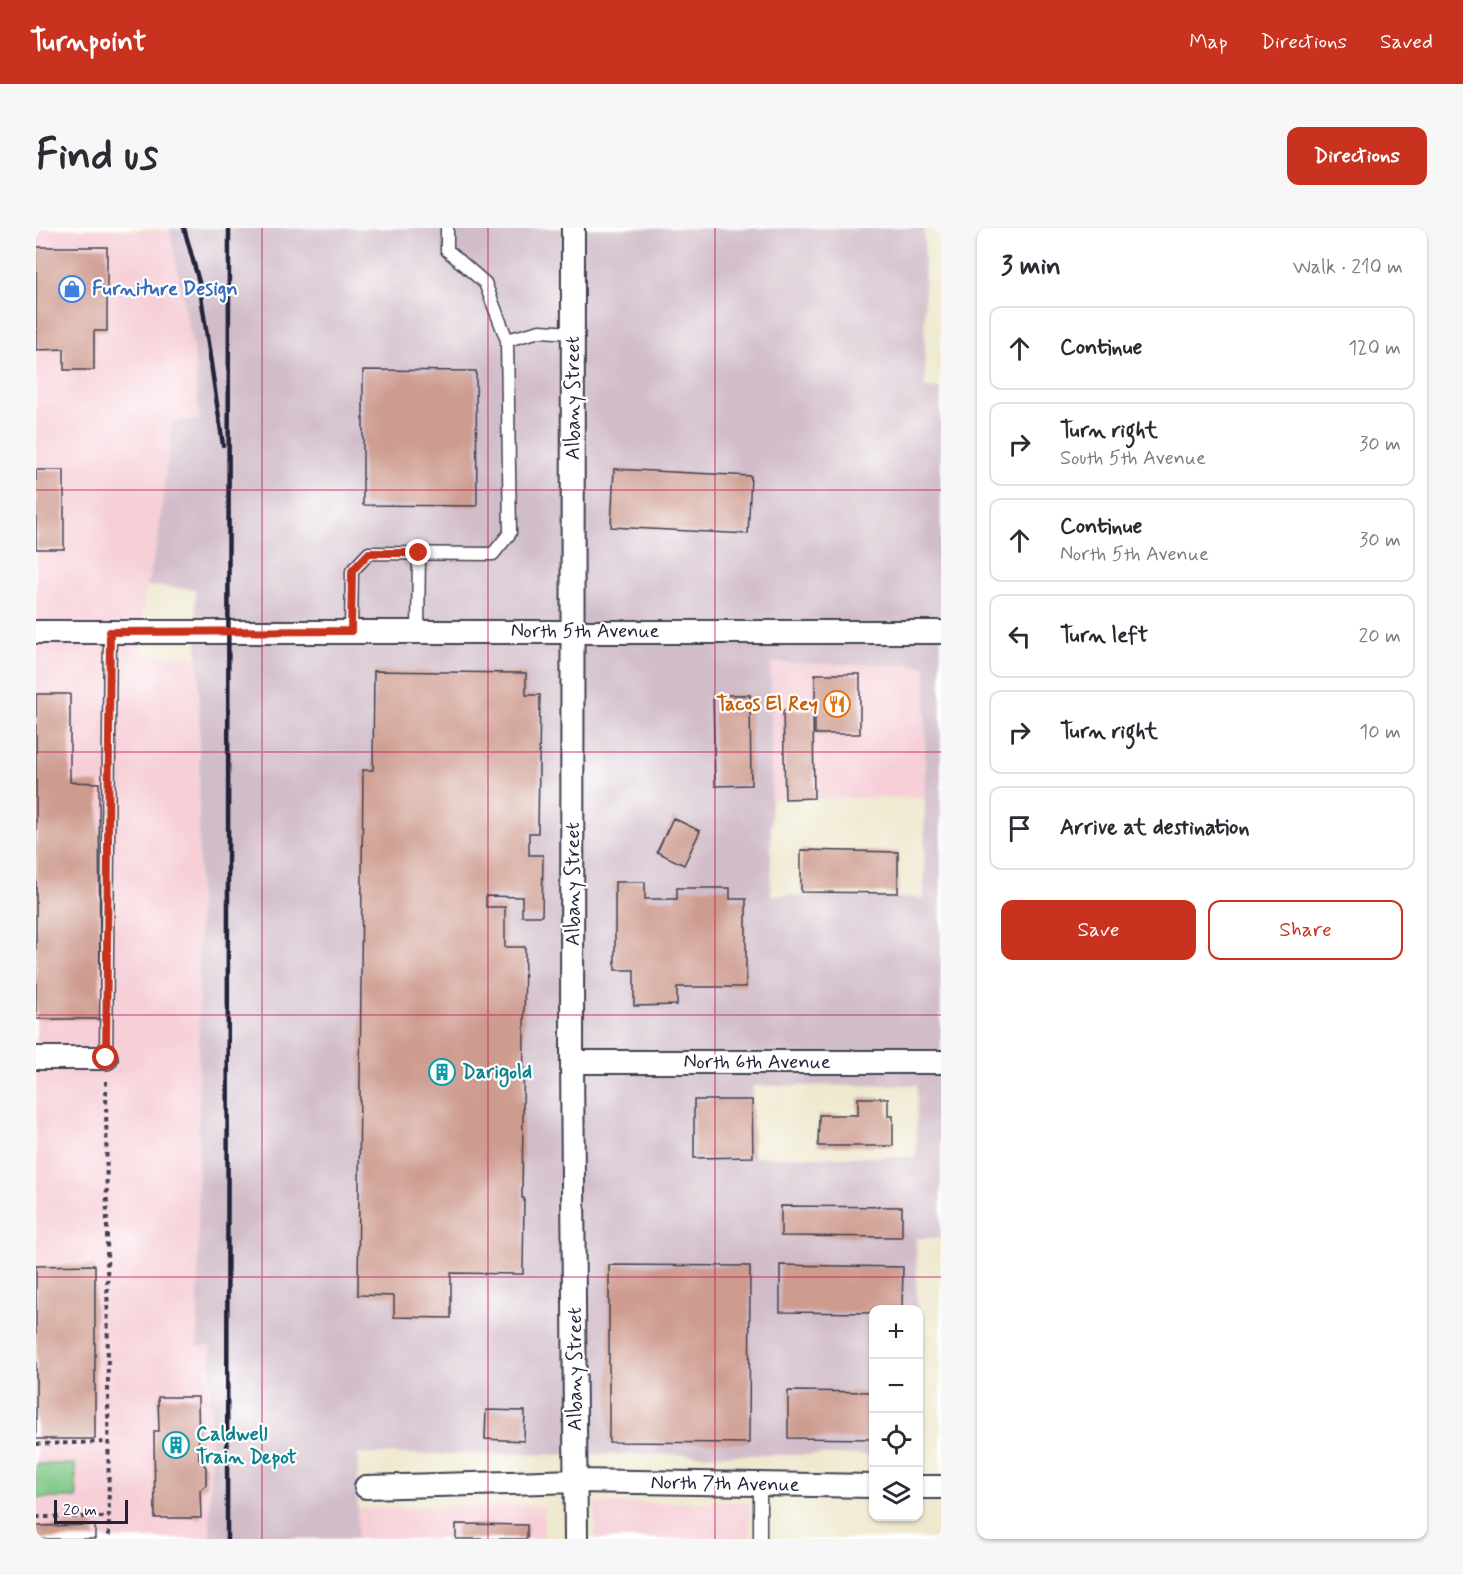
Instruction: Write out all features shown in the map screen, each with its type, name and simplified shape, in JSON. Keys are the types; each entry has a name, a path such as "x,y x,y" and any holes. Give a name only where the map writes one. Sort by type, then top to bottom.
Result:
{"street":[{"name":"Albany Street","path":"573,228 572,1062 576,1539"},
{"name":"North 5th Avenue","path":"36,632 941,632"},
{"path":"36,1058 106,1058"},
{"name":"North 6th Avenue","path":"572,1062 941,1062"},
{"name":"North 7th Avenue","path":"366,1487 576,1481 869,1486"},
{"path":"923,1487 941,1487"}],"lane":[{"path":"351,631 352,571 369,553 493,554 510,533 507,340 485,283 447,250 447,228"},
{"path":"507,340 540,331 573,333"},
{"path":"418,631 419,553"},
{"path":"106,1058 110,632"},
{"path":"760,1485 760,1539"}],"path":[{"path":"106,1058 109,1539"},
{"path":"36,1444 108,1442"},
{"path":"36,1517 109,1517"}],"shaded area":[{"path":"36,228 171,231 194,351 199,420 172,422 158,539 143,604 141,655 198,656 198,1346 211,1346 210,1539 36,1539"},
{"path":"169,228 924,228 925,388 941,389 941,1238 916,1238 917,1305 869,1305 869,1455 358,1454 357,1539 210,1539 211,1346 198,1346 199,689 195,589 147,586 158,539 172,422 199,420 194,351","holes":["771,663 926,665 924,898 771,895","917,1085 916,1157 753,1157 752,1086"]},
{"path":"771,663 926,665 925,797 771,799"},
{"path":"750,1502 750,1539 595,1539 595,1503"},
{"path":"544,1505 544,1539 357,1539 357,1508"}],"green space":[{"path":"36,1464 75,1464 77,1498 36,1498"}],"building":[{"name":"Furniture Design","path":"36,247 107,247 107,331 94,331 94,370 64,370 64,349 36,350"},
{"path":"363,370 476,371 477,506 363,505"},
{"path":"614,469 751,476 748,534 611,527"},
{"path":"36,470 64,470 64,549 36,549"},
{"name":"Darigold","path":"374,671 526,673 526,695 540,695 538,833 529,833 529,855 543,855 542,916 522,916 522,897 486,896 486,907 505,907 505,947 525,947 523,1274 451,1273 451,1318 394,1317 394,1296 358,1295 363,770 373,770"},
{"name":"Tacos El Rey","path":"815,674 860,674 860,734 815,734"},
{"path":"36,694 70,694 70,782 99,783 100,1019 36,1019"},
{"path":"713,695 750,695 751,785 715,786"},
{"path":"783,710 813,710 814,798 785,799"},
{"path":"673,818 700,831 684,865 657,852"},
{"path":"801,850 898,852 898,893 801,892"},
{"path":"615,882 645,882 645,899 677,899 677,888 730,888 730,899 746,899 746,987 677,987 677,1005 634,1006 634,970 615,970"},
{"path":"858,1098 888,1098 888,1116 893,1116 893,1146 818,1146 819,1115 858,1115"},
{"path":"694,1100 752,1100 753,1157 694,1158"},
{"path":"781,1206 902,1207 902,1237 781,1236"},
{"path":"95,1265 95,1439 36,1439 36,1266"},
{"path":"609,1265 750,1266 749,1443 609,1442"},
{"path":"780,1265 903,1267 902,1305 869,1305 869,1313 780,1312"},
{"path":"788,1391 869,1392 869,1439 788,1438"},
{"name":"Caldwell Train Depot","path":"158,1397 198,1397 199,1459 206,1467 206,1485 200,1490 201,1518 155,1518 154,1431 159,1431"},
{"path":"486,1410 525,1411 524,1441 485,1439"},
{"path":"456,1524 527,1525 527,1539 456,1539"},
{"path":"95,1525 95,1539 36,1539 36,1526"}],"railway":[{"path":"184,228 199,282 223,445"},
{"path":"227,1539 229,228"}],"place":[{"name":"Furniture Design","path":"72,289"},
{"name":"Tacos El Rey","path":"837,704"},
{"name":"Darigold","path":"442,1072"},
{"name":"Caldwell Train Depot","path":"176,1445"}],"route":[{"path":"106,1058 110,632 351,631 352,571 369,553 419,553"}]}
